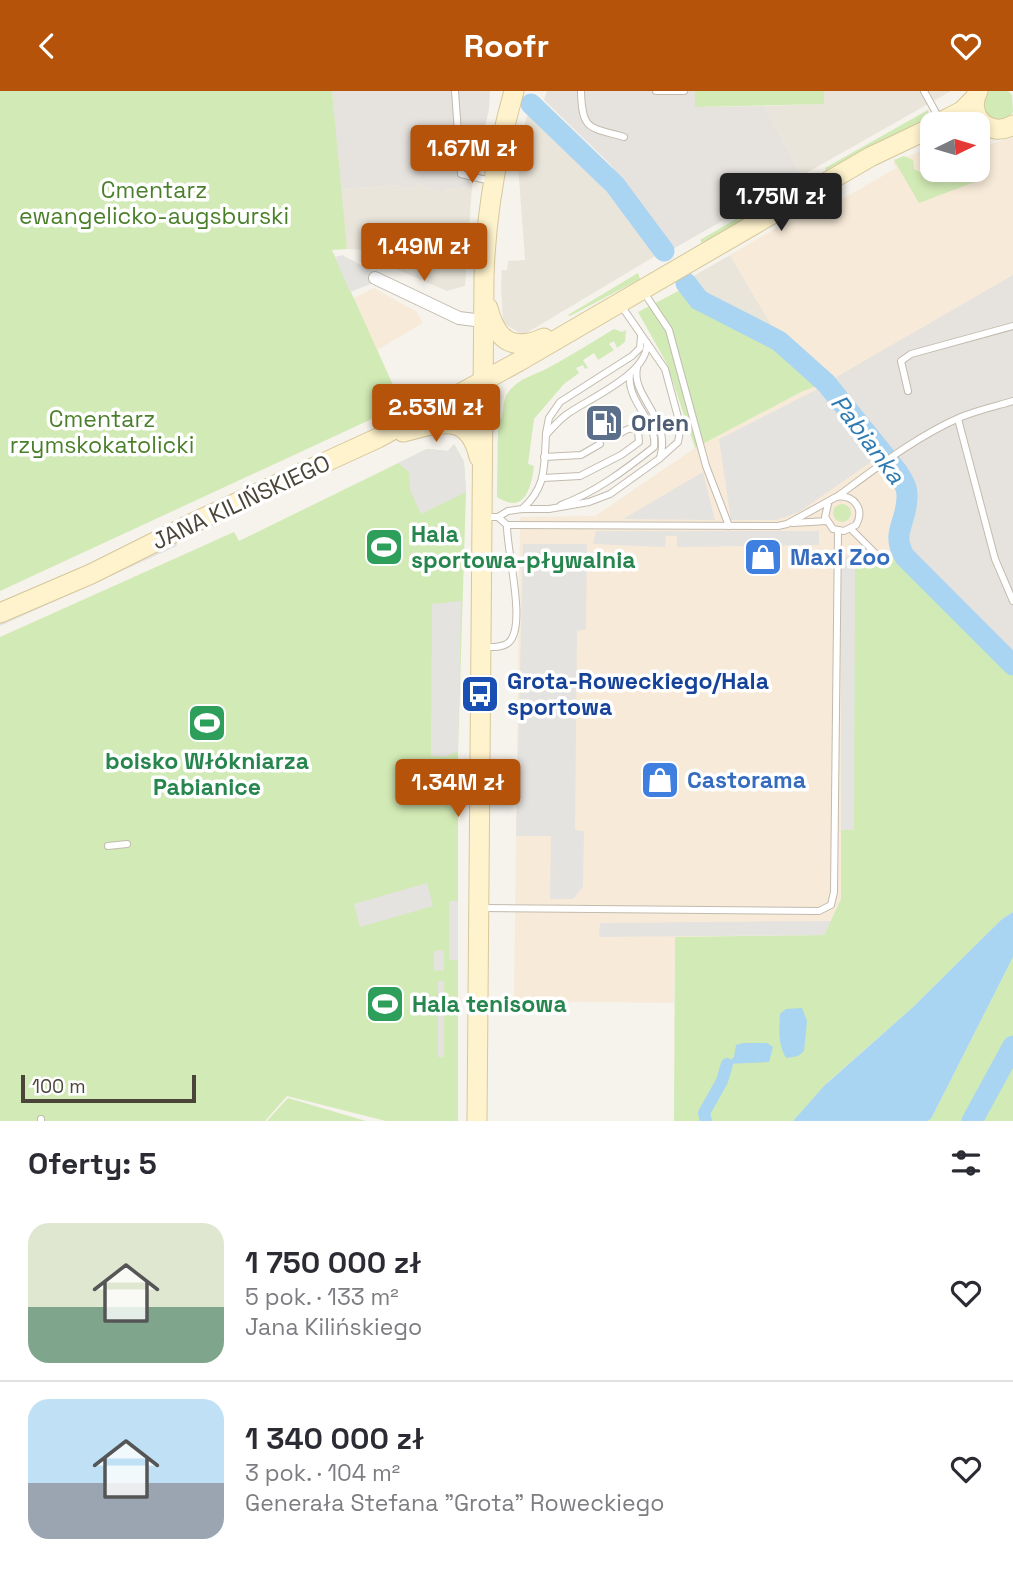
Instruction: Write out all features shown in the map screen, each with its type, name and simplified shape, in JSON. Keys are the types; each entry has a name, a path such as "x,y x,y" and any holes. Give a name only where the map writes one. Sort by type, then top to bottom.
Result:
{"street":[{"name":"JANA KILIŃSKIEGO","path":"960,112 976,95"},
{"path":"482,479 484,276 493,181 512,97"},
{"path":"990,128 1003,130 1013,125"},
{"name":"JANA KILIŃSKIEGO","path":"0,613 91,574 199,520 378,438 870,157 920,133"},
{"path":"484,276 488,310 496,330 504,339 517,344 536,342 613,306"},
{"path":"375,278 464,320 483,321"},
{"path":"378,438 432,424 454,423 467,431 474,442 490,517 481,647 477,1121"}],"lane":[{"path":"455,91 461,174 493,181"},
{"path":"581,91 582,115 591,127 624,138"},
{"path":"656,91 684,91"},
{"path":"924,91 929,112"},
{"path":"642,289 669,330 706,467 729,526"},
{"path":"490,517 508,511 549,509 589,502 610,494 674,448 680,431 666,369 641,335 613,306"},
{"path":"908,391 901,361 911,353 1013,326"},
{"path":"522,509 534,498 543,478 546,435 550,418 560,402 632,356 640,348 641,335"},
{"path":"546,435 563,417 624,379 645,355 647,344"},
{"path":"639,362 637,380 662,429 663,449 659,459"},
{"path":"549,509 580,498 617,476 654,447 652,431 629,382 631,372"},
{"path":"787,524 828,504 904,450 958,419 1013,401"},
{"path":"958,419 995,559 1013,601"},
{"path":"543,478 580,475 621,455 639,442 638,431 634,428 619,434"},
{"path":"544,457 581,456 600,444"},
{"path":"836,497 849,497 858,506 859,519 851,529 838,531"},
{"path":"478,908 819,911 831,905 834,892 838,531 827,521 825,513 828,504"},
{"path":"490,517 507,525 778,526 827,521"},
{"path":"481,647 504,645 514,634 514,587 507,525"},
{"path":"851,529 877,555"},
{"path":"108,846 127,843"}],"shaded area":[{"path":"332,91 490,91 489,109 472,187 444,189 444,193 417,183 415,189 398,185 340,189"},
{"path":"547,91 695,91 696,107 764,106 801,176 671,250 610,164 544,100"},
{"path":"824,91 951,91 801,176 764,106 824,104"},
{"path":"528,113 611,190 657,255 523,335 503,323 501,283 502,270 507,270 508,261 525,260 517,151"},
{"path":"1013,137 1013,275 830,381 778,336 730,255 834,194 839,201 896,168 893,162 920,151 920,182 990,182 990,144"},
{"path":"417,183 444,193 444,189 472,187 465,286 447,291 396,269 389,269 364,250 347,249 340,189 398,185 415,189"},
{"path":"342,255 377,273 373,283 350,292 335,257"},
{"path":"730,255 778,336 702,296 690,278"},
{"path":"1013,275 1013,665 905,557 898,545 897,536 908,497 905,485 897,471 826,383"},
{"path":"374,288 417,312 423,323 377,350 353,298"},
{"path":"826,383 897,471 908,497 904,516 905,557 841,557 841,899 824,935 675,937 674,1003 514,1001 520,517 595,516 695,448 803,391"},
{"path":"822,387 874,460 799,512 777,520 731,520 719,439"},
{"path":"454,444 464,462 466,492 421,514 410,490 409,472 398,463 427,449 448,451"},
{"path":"703,472 715,520 623,519"},
{"path":"596,531 819,531 819,545 677,547 677,536 666,536 665,547 593,544"},
{"path":"176,540 177,546 0,626 0,621"},
{"path":"523,544 587,544 586,629 577,631 575,830 584,831 583,887 573,899 550,899 551,836 516,836"},
{"path":"855,556 854,830 841,830 841,557"},
{"path":"461,601 458,751 445,757 431,756 432,604"},
{"path":"427,883 433,906 360,927 354,904"},
{"path":"449,901 458,901 458,960 449,960"},
{"path":"831,921 824,935 599,937 600,923"},
{"path":"444,950 444,971 434,970 434,951"},
{"path":"438,981 444,981 444,1057 438,1057"}],"green space":[{"path":"0,91 332,91 347,249 332,250 402,405 0,591"},
{"path":"695,91 824,91 824,104 695,107"},
{"path":"987,91 1008,91 1012,95 1013,112 1005,119 990,119 990,112 986,112 981,101"},
{"path":"920,115 920,125 826,170 825,168"},
{"path":"904,156 913,160 914,169 920,172 920,182 975,182 919,203 894,160"},
{"path":"790,188 790,192 778,204 702,243 700,240"},
{"path":"638,273 640,279 568,315"},
{"path":"688,286 699,300 779,341 826,383 803,391 695,448 667,364 638,312"},
{"path":"614,329 622,332 626,330 625,342 617,348 614,341 609,344 614,350 598,360 594,353 583,360 588,368 585,369 583,365 576,368 579,373 564,384 534,419 528,464 534,466 525,497 514,503 497,497 498,424 510,390"},
{"path":"454,444 464,462 466,492 458,751 458,1121 386,1121 287,1096 265,1121 0,1121 0,637 234,532 239,541 427,449 448,451"},
{"path":"838,504 846,504 851,513 849,520 838,522 833,517 833,509"},
{"path":"906,556 1013,664 1013,912 1002,919 912,1008 829,1081 793,1121 674,1121 675,937 824,935 841,899 841,557"},
{"path":"1013,957 1013,1121 927,1121 931,1119"},
{"path":"288,1098 366,1121 267,1121"}],"water":[{"path":"1013,912 1013,957 931,1119 793,1121 825,1085 912,1008 1002,919"},
{"path":"802,1008 807,1021 804,1051 798,1056 786,1058 780,1042 780,1014 786,1009"},
{"path":"767,1043 773,1047 769,1062 727,1064 734,1057 736,1045"}],"waterway":[{"name":"Pabianka","path":"531,104 615,185 664,251"},
{"name":"Pabianka","path":"686,283 699,300 779,341 826,383 904,483 907,493 906,506 899,541 905,557 1013,665"},
{"path":"972,1121 1013,1046"},
{"path":"706,1121 704,1113 722,1081 727,1064"}],"place":[{"name":"Orlen","path":"604,423"},
{"name":"Hala sportowa-pływalnia","path":"384,547"},
{"name":"Maxi Zoo","path":"763,557"},
{"name":"Grota-Roweckiego/Hala sportowa","path":"480,694"},
{"name":"boisko Włókniarza Pabianice","path":"207,723"},
{"name":"Castorama","path":"660,780"},
{"name":"Hala tenisowa","path":"385,1004"}],"park label":[{"name":"Cmentarz ewangelicko-augsburski","path":"154,203"},
{"name":"Cmentarz rzymskokatolicki","path":"102,432"}]}
